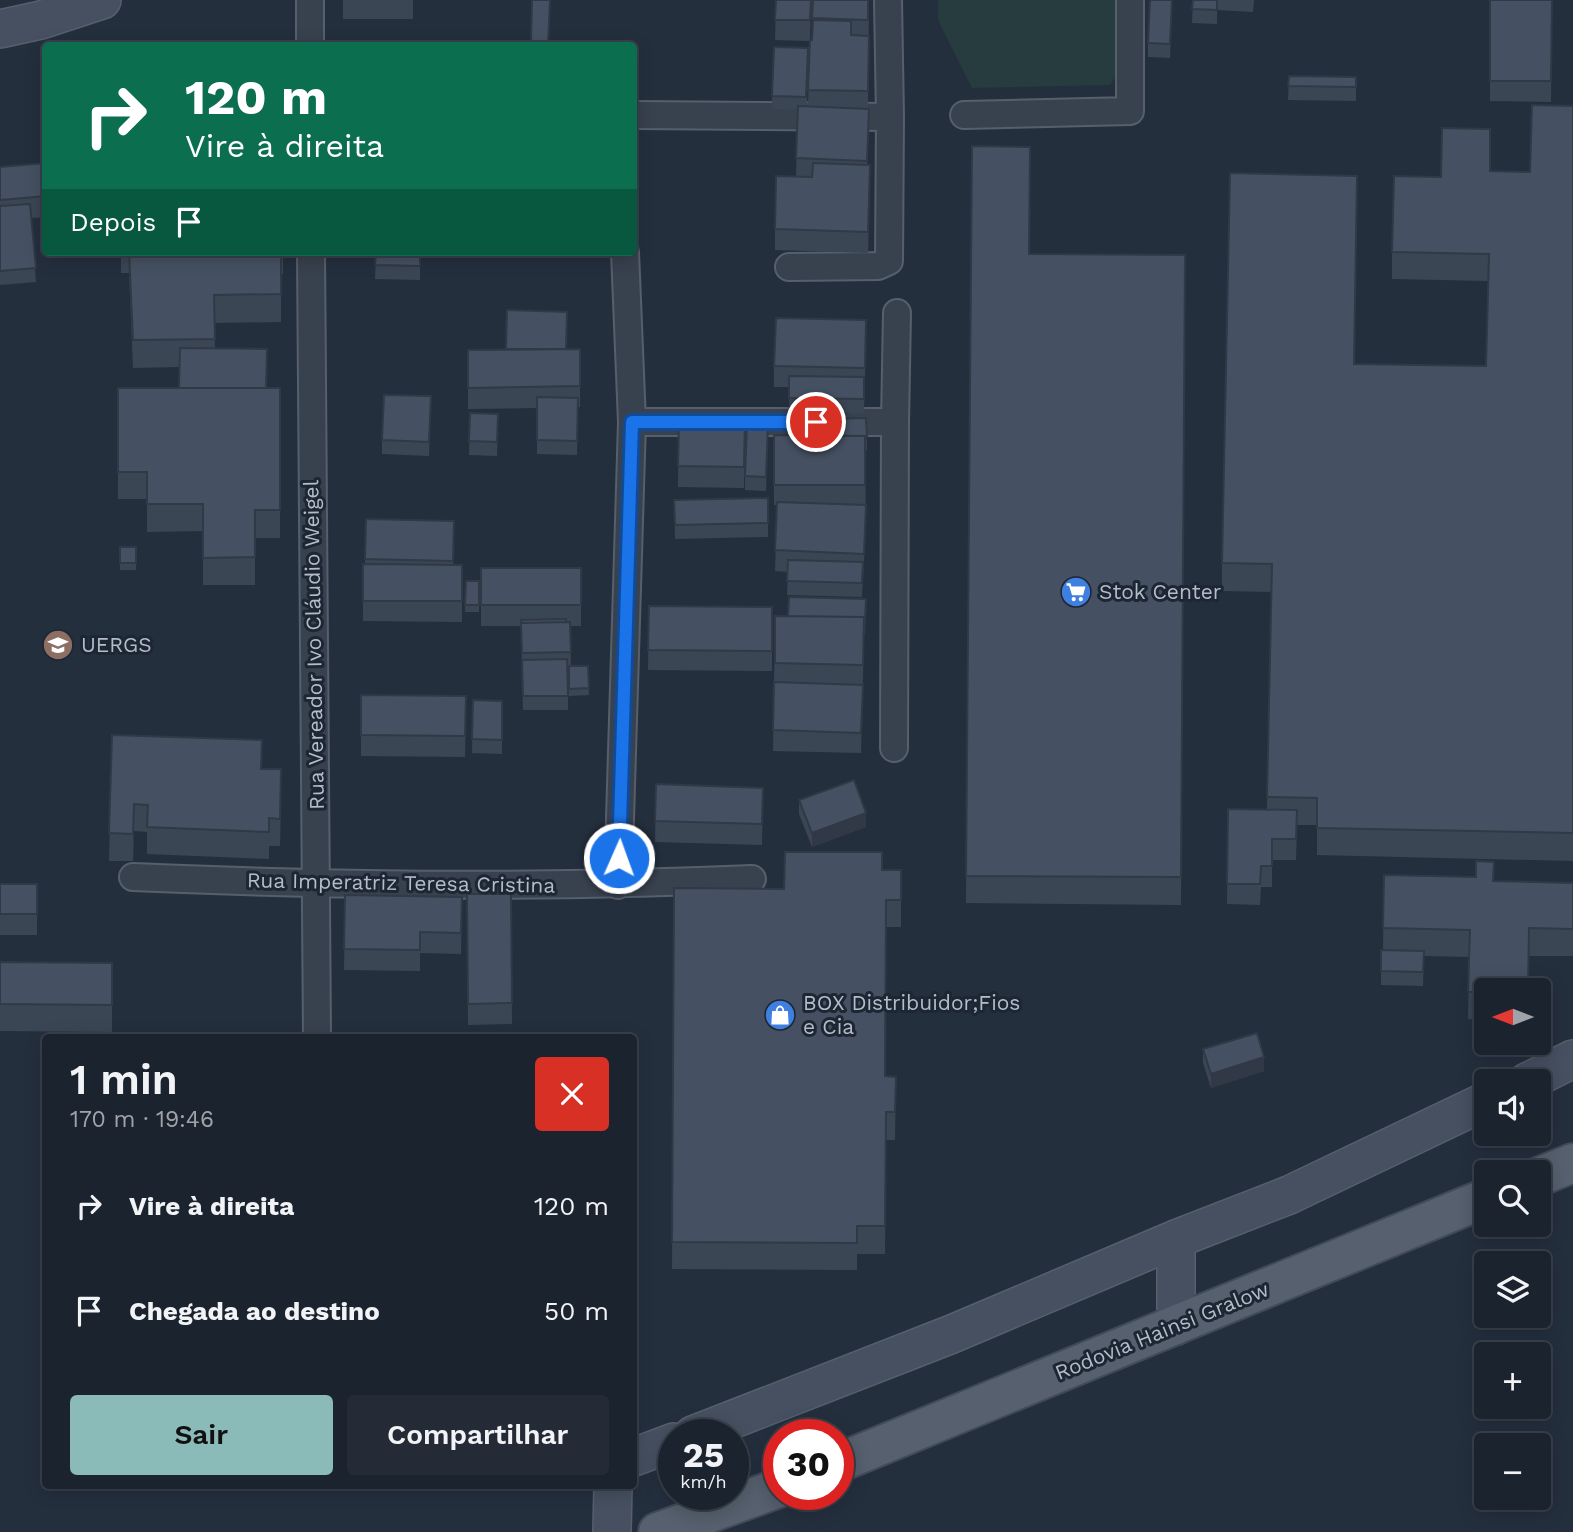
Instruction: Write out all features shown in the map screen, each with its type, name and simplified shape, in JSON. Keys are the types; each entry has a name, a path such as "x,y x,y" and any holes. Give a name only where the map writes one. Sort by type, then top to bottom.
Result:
{"main road":[{"path":"1551,1172 1573,1163"},
{"name":"Rodovia Hainsi Gralow","path":"854,1457 1474,1203"},
{"path":"657,1532 763,1494"}],"street":[{"path":"0,29 41,20 102,0"},
{"path":"310,0 310,42"},
{"path":"789,267 878,266 889,261 888,0"},
{"path":"964,115 1130,111 1130,0"},
{"path":"637,115 890,117"},
{"name":"Rua Vereador Ivo Cláudio Weigel","path":"311,256 317,1034"},
{"path":"618,885 632,422 625,256"},
{"path":"894,748 897,313"},
{"path":"632,422 895,422"},
{"name":"Rua Imperatriz Teresa Cristina","path":"133,877 317,885 618,885 752,879"},
{"path":"1551,1070 1573,1059"},
{"path":"734,1419 952,1334 1176,1239 1289,1195 1474,1107"},
{"path":"1176,1239 1176,1326"},
{"path":"637,1456 658,1448"},
{"path":"612,1532 613,1489"}],"green space":[{"path":"938,0 1118,0 1119,72 1110,85 972,88 938,20"}],"building":[{"path":"532,0 550,0 548,42 531,42"},
{"path":"776,0 811,0 810,20 775,20"},
{"path":"813,0 868,0 868,20 812,18"},
{"path":"1150,0 1172,0 1170,44 1148,43"},
{"path":"1193,0 1217,0 1217,10 1192,9"},
{"path":"1490,0 1552,0 1551,81 1490,81"},
{"path":"813,20 851,21 851,35 869,36 868,91 808,90"},
{"path":"774,47 808,48 806,97 772,96"},
{"path":"1289,76 1356,77 1356,87 1288,86"},
{"path":"1532,105 1573,106 1573,833 1317,828 1317,798 1267,797 1272,564 1222,563 1230,173 1357,176 1354,364 1486,366 1489,254 1392,252 1394,176 1441,177 1442,128 1490,129 1490,171 1530,172"},
{"path":"798,106 869,109 867,161 796,158"},
{"name":"Stok Center","path":"972,146 1030,147 1029,254 1185,255 1181,877 966,876"},
{"path":"42,163 42,196 0,200 0,167"},
{"path":"813,163 870,165 868,232 775,229 776,176 812,177"},
{"path":"30,204 36,268 0,271 0,206"},
{"path":"129,256 281,256 281,294 214,295 215,339 133,340"},
{"path":"376,256 420,256 420,266 375,265"},
{"path":"507,310 567,312 566,349 506,349"},
{"path":"776,318 866,320 865,368 774,366"},
{"path":"180,348 267,349 266,388 179,388"},
{"path":"580,349 580,386 468,388 468,350"},
{"path":"789,376 864,377 864,399 789,398"},
{"path":"118,388 280,388 280,510 255,510 255,557 203,558 203,504 147,504 147,472 118,472"},
{"path":"384,395 431,396 429,442 382,440"},
{"path":"537,397 578,398 577,441 537,440"},
{"path":"470,413 498,414 497,442 469,441"},
{"path":"679,418 745,419 744,467 678,466"},
{"path":"866,418 867,436 790,435 789,420"},
{"path":"747,423 768,424 766,477 745,476"},
{"path":"774,435 865,436 865,485 774,485"},
{"path":"768,498 768,523 675,525 674,500"},
{"path":"777,502 866,505 864,554 775,550"},
{"path":"366,519 454,521 453,561 365,559"},
{"path":"120,547 136,547 136,563 120,563"},
{"path":"788,560 863,562 862,583 787,581"},
{"path":"363,564 462,565 462,601 363,601"},
{"path":"481,568 581,568 581,605 481,605"},
{"path":"466,581 479,581 479,605 465,605"},
{"path":"789,597 866,599 865,620 864,617 788,616"},
{"path":"649,606 772,607 772,651 648,650"},
{"path":"775,616 864,617 863,665 775,663"},
{"path":"566,619 566,622 522,623 521,620"},
{"path":"570,622 571,652 522,653 521,623"},
{"path":"567,659 568,696 523,696 522,660"},
{"path":"569,666 588,666 589,688 569,689"},
{"path":"774,682 863,685 861,733 773,730"},
{"path":"361,695 466,696 465,736 361,735"},
{"path":"473,700 502,701 502,740 472,739"},
{"path":"112,735 262,740 261,769 281,769 280,819 269,818 269,832 147,827 148,805 134,804 133,834 109,833"},
{"path":"854,780 866,813 812,833 799,800"},
{"path":"656,784 763,788 762,824 655,821"},
{"path":"1228,809 1297,810 1296,839 1272,839 1272,866 1261,866 1260,884 1227,884"},
{"name":"BOX Distribuidor;Fios e Cia","path":"785,852 882,852 882,870 901,870 901,900 886,900 885,1076 896,1077 895,1112 886,1112 885,1226 857,1226 857,1243 672,1242 674,888 784,889"},
{"path":"1476,861 1494,862 1493,881 1573,883 1573,929 1529,928 1528,978 1474,978 1474,992 1468,992 1470,930 1383,928 1384,875 1476,877"},
{"path":"0,884 37,884 37,914 0,914"},
{"path":"467,894 511,894 512,1003 468,1004"},
{"path":"345,895 462,897 461,933 420,932 420,950 344,949"},
{"path":"1381,950 1424,951 1423,972 1381,971"},
{"path":"0,962 112,963 112,1005 0,1004"},
{"path":"1257,1033 1264,1057 1211,1074 1203,1049"}],"place":[{"name":"Stok Center","path":"1076,592"},
{"name":"UERGS","path":"58,645"},
{"name":"BOX Distribuidor;Fios e Cia","path":"780,1015"}],"route":[{"path":"619,858 632,422 816,422"}]}
